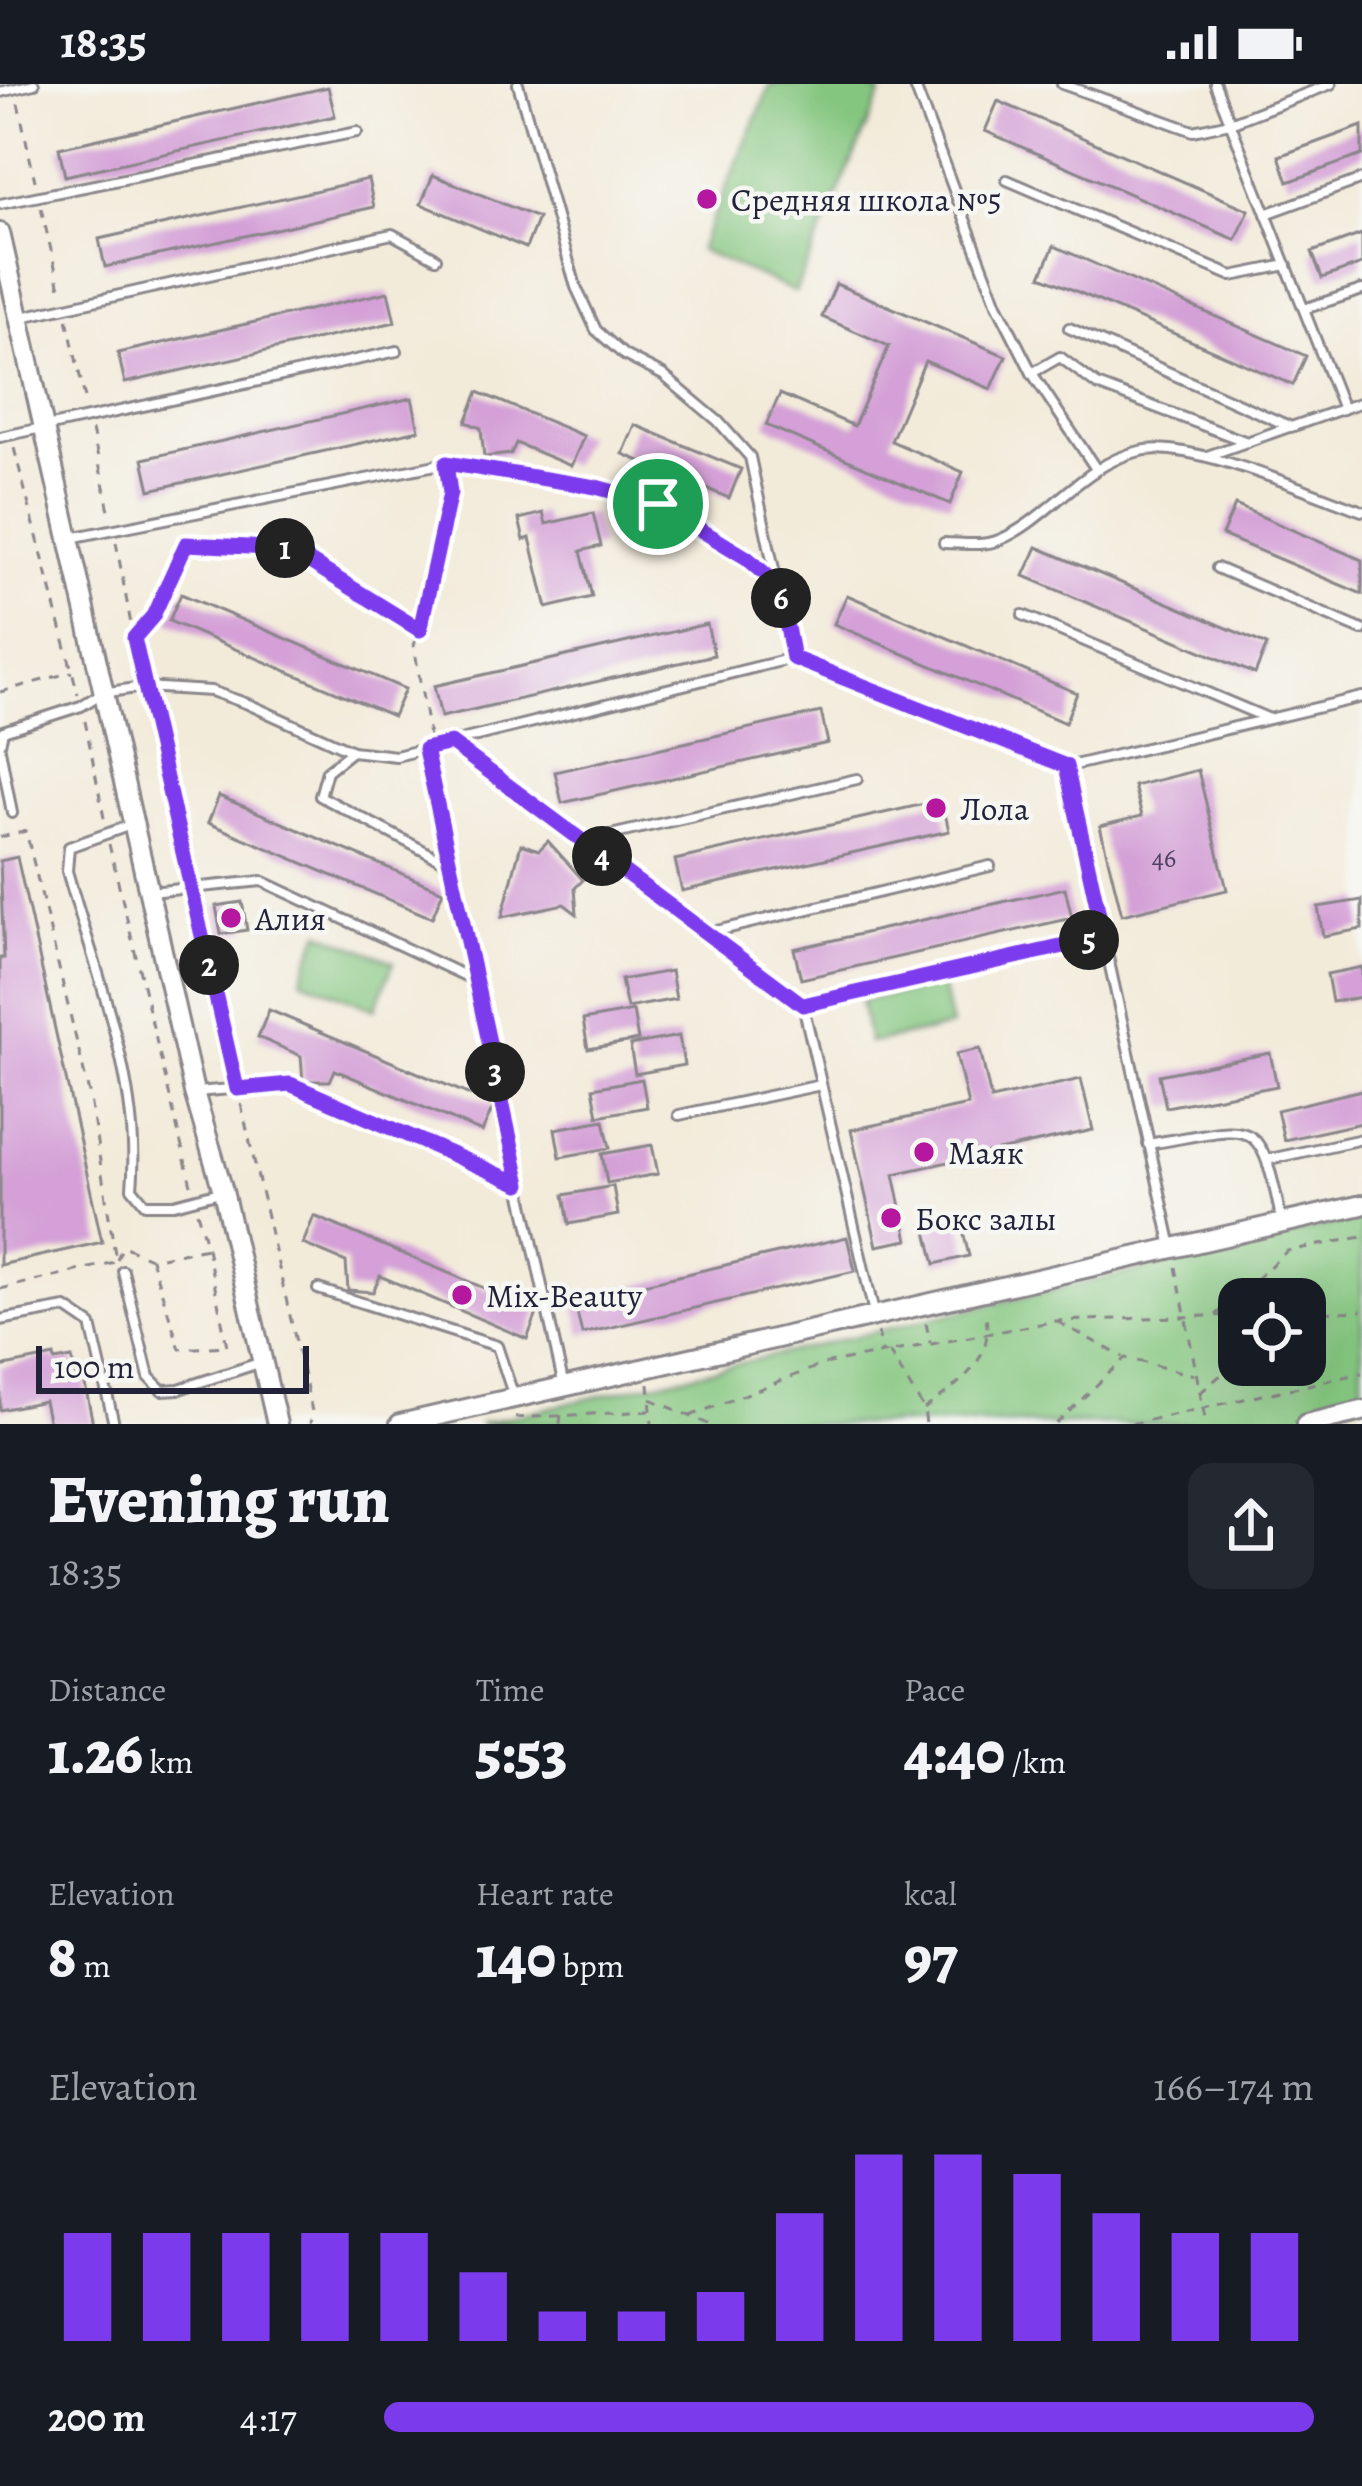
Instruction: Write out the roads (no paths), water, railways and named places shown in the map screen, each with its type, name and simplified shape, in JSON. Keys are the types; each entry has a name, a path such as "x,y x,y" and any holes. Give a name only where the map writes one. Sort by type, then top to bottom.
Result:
{"street":[{"path":"0,232 194,1093 223,1191 277,1424"},
{"path":"400,1424 875,1320 1362,1205"},
{"path":"1306,1424 1362,1412"}],"lane":[{"path":"0,92 34,84"},
{"path":"518,84 576,287 596,329 623,355 663,376 718,421 751,457 793,658"},
{"path":"914,84 997,304 1032,373 1096,469"},
{"path":"1062,84 1193,131 1230,123 1330,84"},
{"path":"1215,84 1343,409"},
{"path":"0,204 358,131"},
{"path":"1267,214 1362,179"},
{"path":"1007,180 1232,276 1287,266"},
{"path":"20,317 392,234 436,258"},
{"path":"1304,309 1362,290"},
{"path":"1069,328 1291,427"},
{"path":"0,436 397,351"},
{"path":"1032,373 1060,357 1097,386 1247,442"},
{"path":"1204,457 1362,402"},
{"path":"944,543 998,541 1096,469 1139,451 1170,449 1204,457 1362,511"},
{"path":"68,538 446,463 596,487 658,504 747,558 779,586"},
{"path":"1217,568 1362,631"},
{"path":"1023,615 1268,719"},
{"path":"12,813 0,747 3,730 81,706 102,693 142,687 211,691 352,751 396,756 793,658 1066,766 1362,697"},
{"path":"451,743 803,1005 875,1320"},
{"path":"425,749 564,1387"},
{"path":"352,751 327,771 320,796 450,865"},
{"path":"1066,766 1172,1248"},
{"path":"582,841 857,778"},
{"path":"133,824 69,848 67,871 127,1088 136,1149 132,1188 145,1204 174,1204 223,1191"},
{"path":"706,933 990,866"},
{"path":"148,892 262,881 476,981"},
{"path":"803,1005 1104,937"},
{"path":"194,1093 290,1084 520,1184"},
{"path":"679,1115 820,1085"},
{"path":"1148,1144 1250,1133 1269,1160 1282,1223"},
{"path":"1269,1160 1362,1138"},
{"path":"120,1266 149,1377 162,1390 179,1389 262,1361"},
{"path":"318,1289 496,1346 515,1398"},
{"path":"0,1320 66,1308 91,1325 115,1424"}],"place":[{"name":"Средняя школа №5","path":"707,199"},
{"name":"Лола","path":"936,808"},
{"name":"Алия","path":"231,918"},
{"name":"Маяк","path":"924,1152"},
{"name":"Бокс залы","path":"891,1218"},
{"name":"Mix-Beauty","path":"462,1295"}]}
